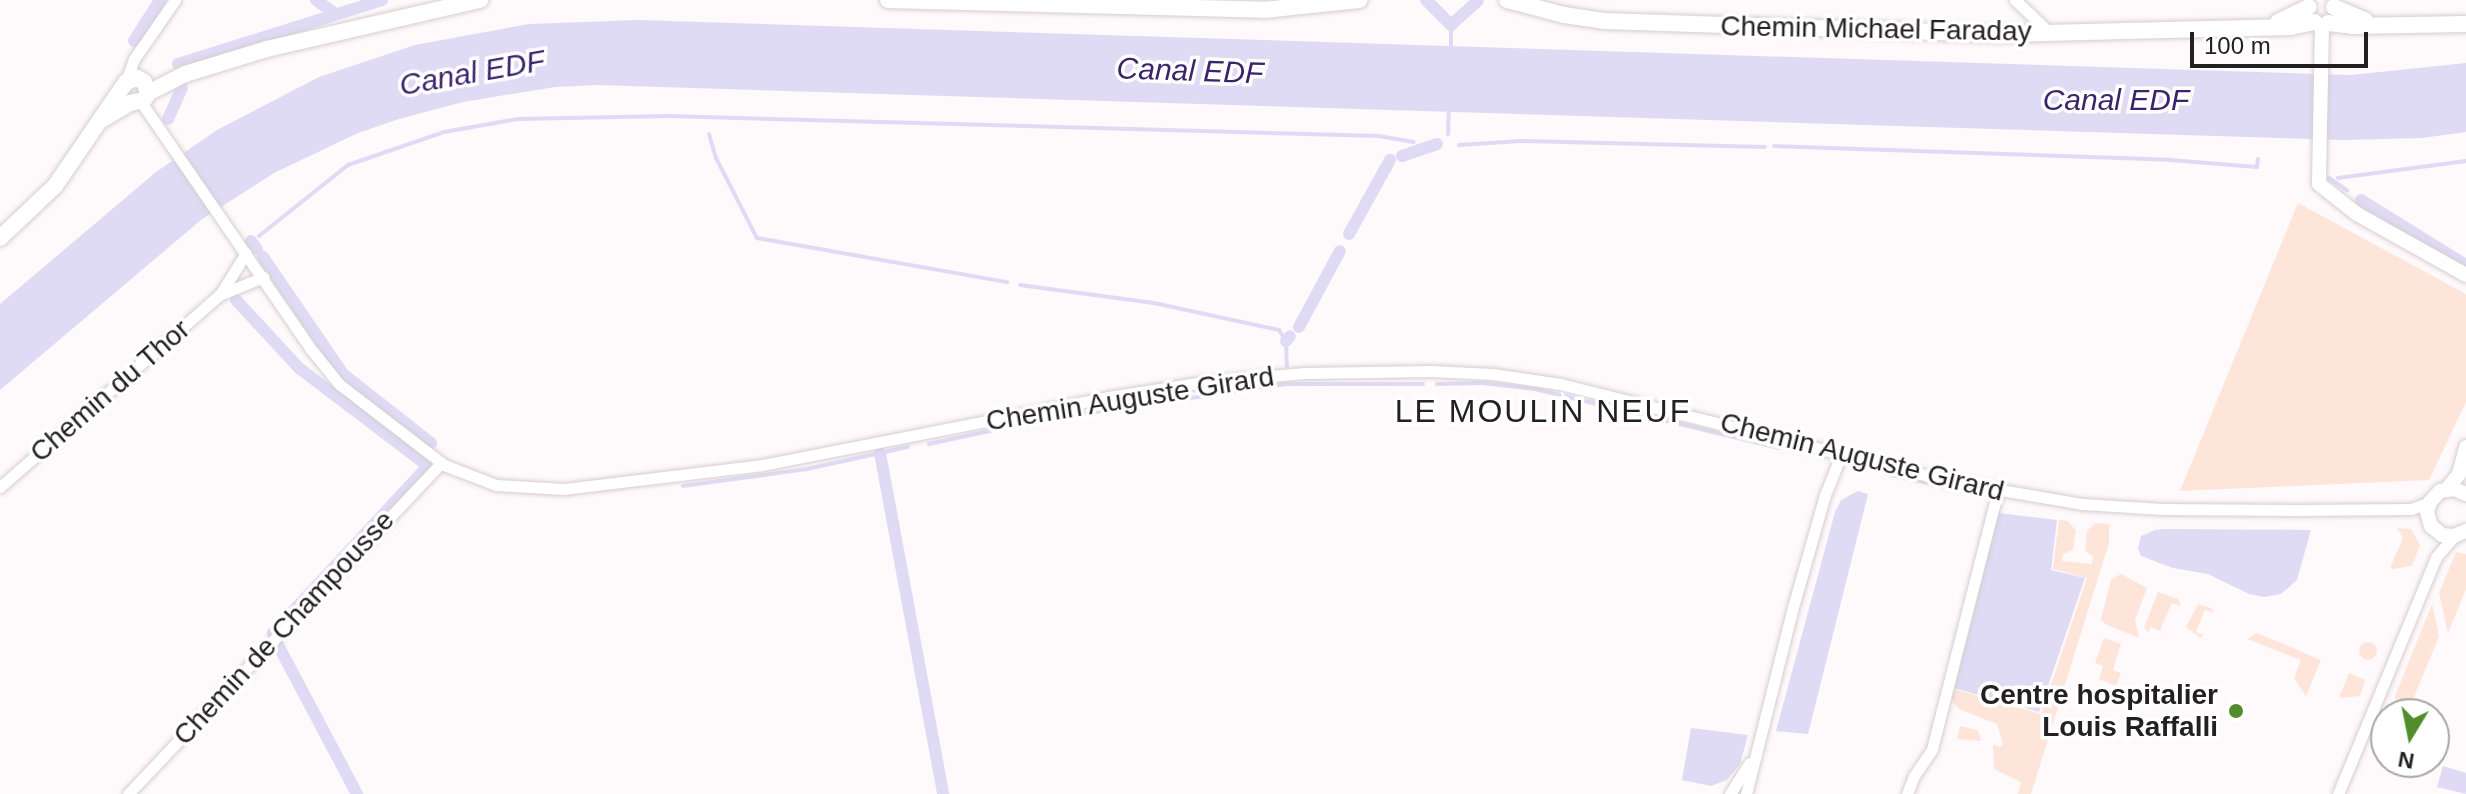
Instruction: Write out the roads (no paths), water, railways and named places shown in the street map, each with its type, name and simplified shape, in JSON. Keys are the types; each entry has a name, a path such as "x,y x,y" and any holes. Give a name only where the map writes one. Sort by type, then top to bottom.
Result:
{"main road":[{"path":"0,238 50,192 103,119 135,90 267,49 480,0"},
{"path":"888,0 1264,10 1359,0"},
{"name":"Chemin Michael Faraday","path":"1507,0 1564,15 1604,21 2051,33 2249,27 2318,15"},
{"path":"2318,15 2334,18 2331,3"},
{"path":"2331,3 2357,19 2403,25"},
{"path":"2318,15 2403,25 2466,24"}],"street":[{"path":"175,0 142,49 135,90 263,277"},
{"path":"2015,0 2051,33"},
{"path":"2318,15 2322,44 2318,173 2321,187 2348,208 2466,275"},
{"name":"Chemin du Thor","path":"0,487 219,295 246,253"},
{"name":"Chemin du Thor","path":"219,295 263,277"},
{"name":"Chemin Auguste Girard","path":"263,277 310,348 339,384 441,463 476,480 518,489 607,485 762,465 1109,397 1204,382 1373,371 1493,374 1560,384 1998,491 2138,509 2411,509 2430,502"},
{"path":"2338,794 2436,557 2437,532 2428,518 2430,502 2447,489 2459,474 2466,447"},
{"path":"1746,794 1820,511 1841,455"},
{"name":"Chemin de Champousse","path":"128,794 441,463"},
{"path":"2459,474 2466,494"},
{"path":"2447,489 2466,494"},
{"path":"1907,794 1932,749 1998,491"},
{"name":"Chemin Auguste Girard","path":"2411,509 2428,518"},
{"path":"2437,532 2460,534"},
{"path":"2436,557 2460,534"},
{"path":"1730,794 1756,748"}],"water":[{"name":"Canal EDF","path":"638,20 2351,75 2466,63 2466,132 2422,138 2344,140 598,85 555,87 463,102 399,119 358,133 274,173 201,220 0,390 0,304 156,172 217,130 319,77 415,45 529,24"},
{"path":"1858,491 1868,494 1808,734 1776,731 1835,512 1841,500"},
{"path":"1998,513 2057,520 2051,570 2085,578 2039,712 1954,688"},
{"path":"2155,530 2311,530 2297,580 2281,594 2264,597 2249,594 2208,574 2173,568 2141,556 2138,549 2141,536"},
{"path":"1691,728 1748,735 1740,764 1727,780 1711,786 1682,780"},
{"path":"2450,768 2466,773 2466,794 2437,787 2440,778 2450,778"}],"waterway":[{"path":"134,41 160,0"},
{"path":"316,0 335,14"},
{"path":"178,64 382,0"},
{"path":"1426,0 1451,25 1478,1"},
{"path":"1451,25 1451,47"},
{"path":"168,119 182,88"},
{"path":"1448,134 1449,108"},
{"path":"259,236 348,165 444,132 518,119 668,116 1379,136 1413,142"},
{"path":"709,134 716,158 757,238 1007,282"},
{"path":"1459,145 1520,141 1765,147"},
{"path":"1402,156 1437,144"},
{"path":"1774,146 2170,160 2257,167 2258,159"},
{"path":"1349,234 1390,160"},
{"path":"2338,178 2466,161"},
{"path":"2329,178 2347,190"},
{"path":"2361,200 2466,265"},
{"path":"251,241 257,249"},
{"path":"1299,327 1340,251"},
{"path":"263,257 343,374 431,443"},
{"path":"1020,285 1154,303 1279,330 1286,341 1287,366"},
{"path":"236,300 299,368 428,466 273,633"},
{"path":"1286,341 1290,336"},
{"path":"1437,384 1483,383 1535,389 1779,448"},
{"path":"1049,419 1287,384 1423,384"},
{"path":"929,444 1032,422"},
{"path":"683,486 807,469 908,447"},
{"path":"880,453 943,794"},
{"path":"1890,475 1991,495"},
{"path":"277,643 357,794"}],"place":[{"name":"Centre hospitalier Louis Raffalli","path":"2236,711"}],"district":[{"name":"LE MOULIN NEUF","path":"1543,411"}]}
